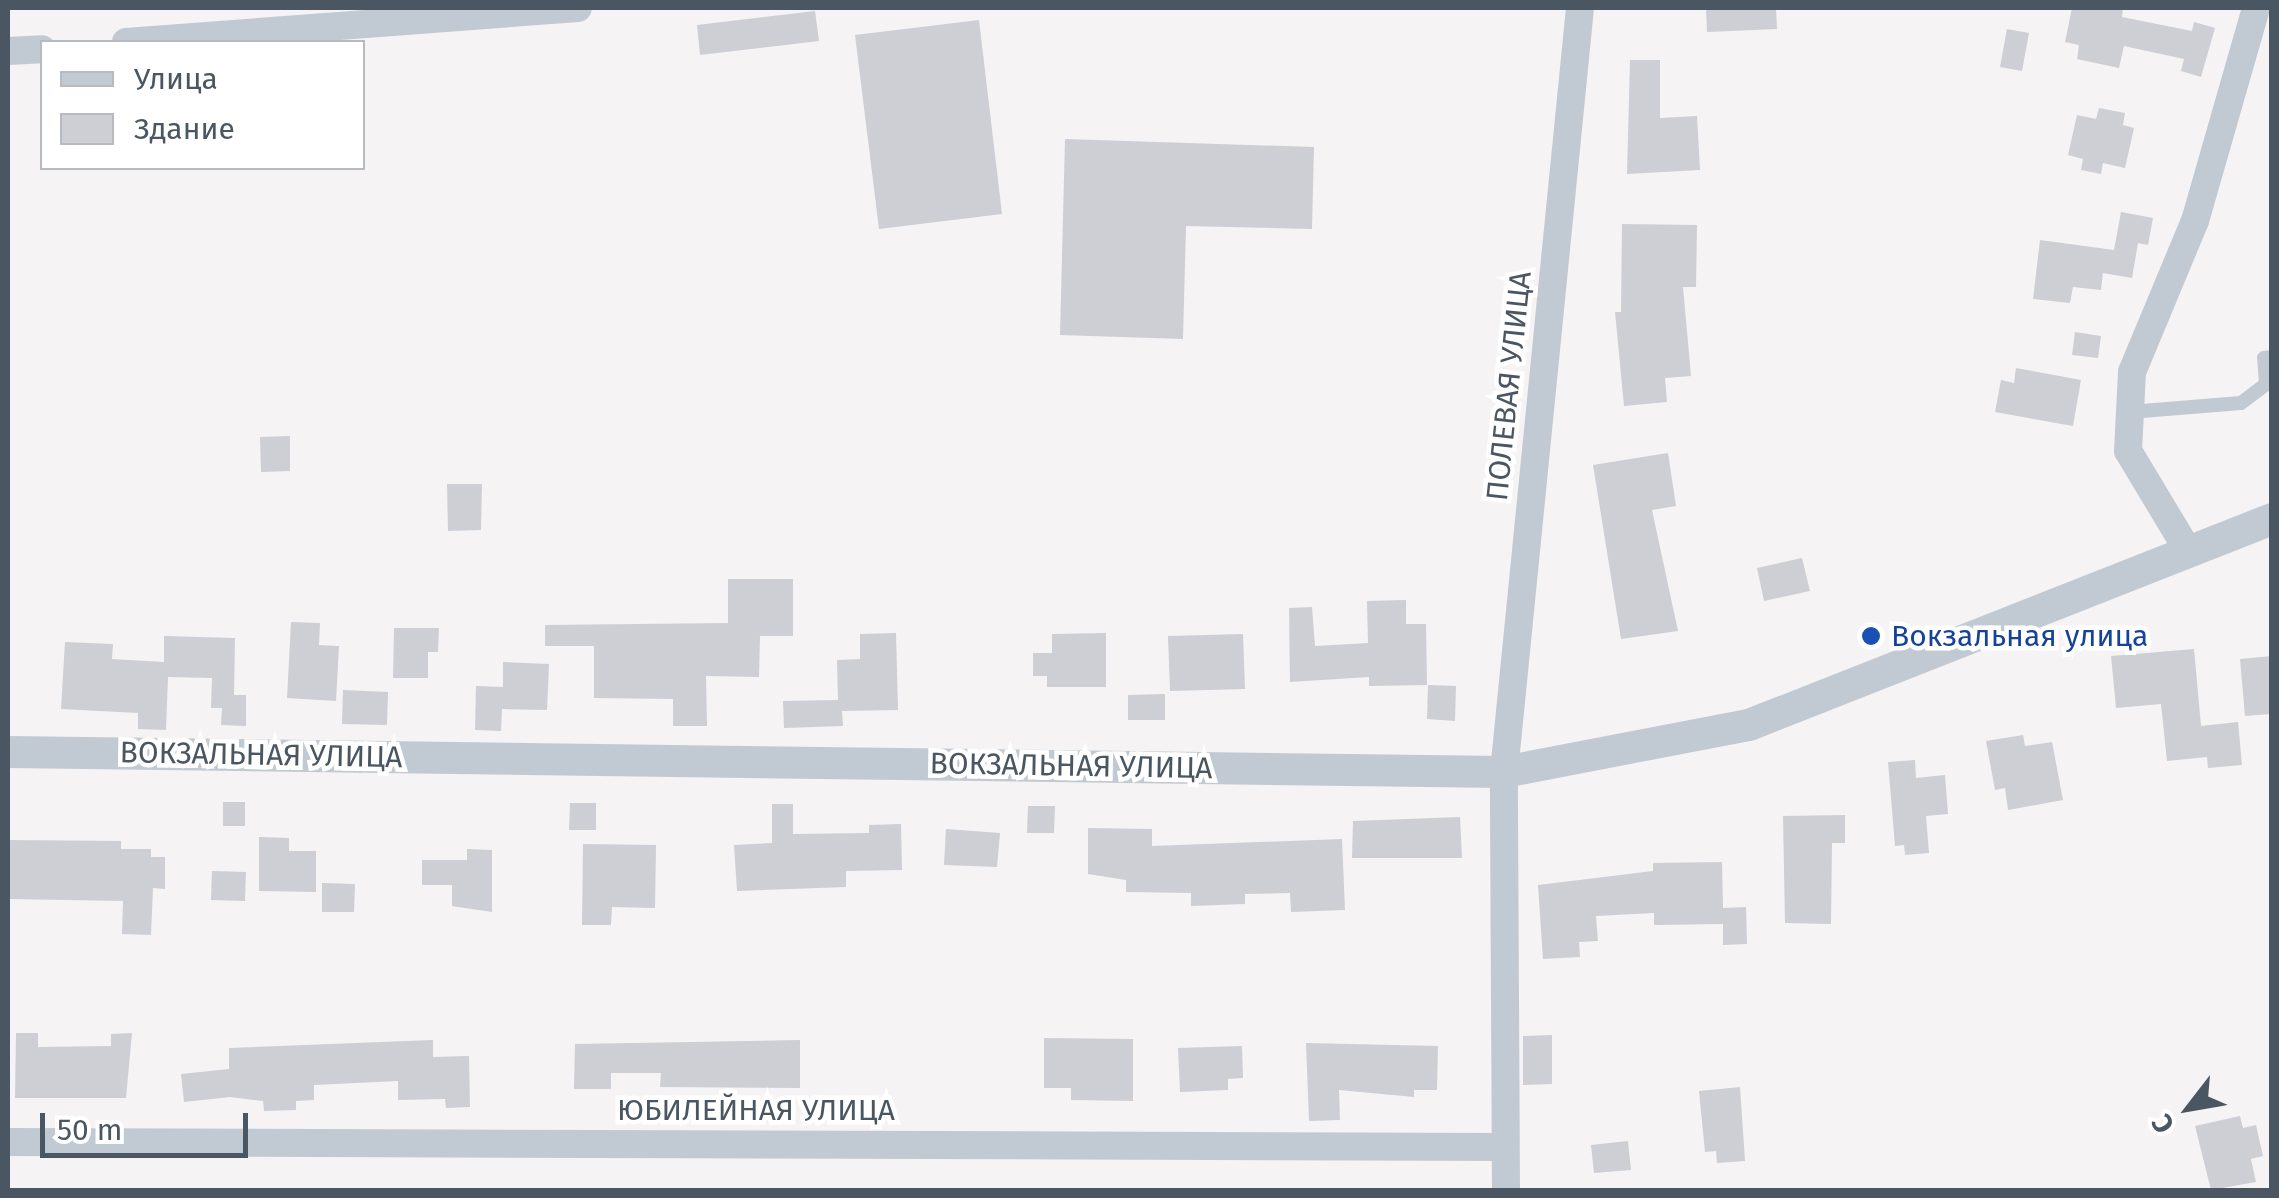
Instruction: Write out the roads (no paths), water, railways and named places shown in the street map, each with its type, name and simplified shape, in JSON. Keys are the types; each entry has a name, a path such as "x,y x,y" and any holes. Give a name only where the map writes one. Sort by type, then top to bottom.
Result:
{"street":[{"path":"153,40 578,8"},
{"name":"ПОЛЕВАЯ УЛИЦА","path":"1506,1190 1504,772 1580,8"},
{"path":"2187,549 2128,451 2132,372 2195,222 2256,8"},
{"path":"8,51 40,49"},
{"name":"ВОКЗАЛЬНАЯ УЛИЦА","path":"8,752 1504,772 1749,724 2187,549 2272,519"},
{"name":"ЮБИЛЕЙНАЯ УЛИЦА","path":"8,1142 1504,1147"}],"lane":[{"path":"2130,412 2242,403 2266,384 2264,358 2272,357"}],"place":[{"name":"Вокзальная улица","path":"1871,636"}]}
